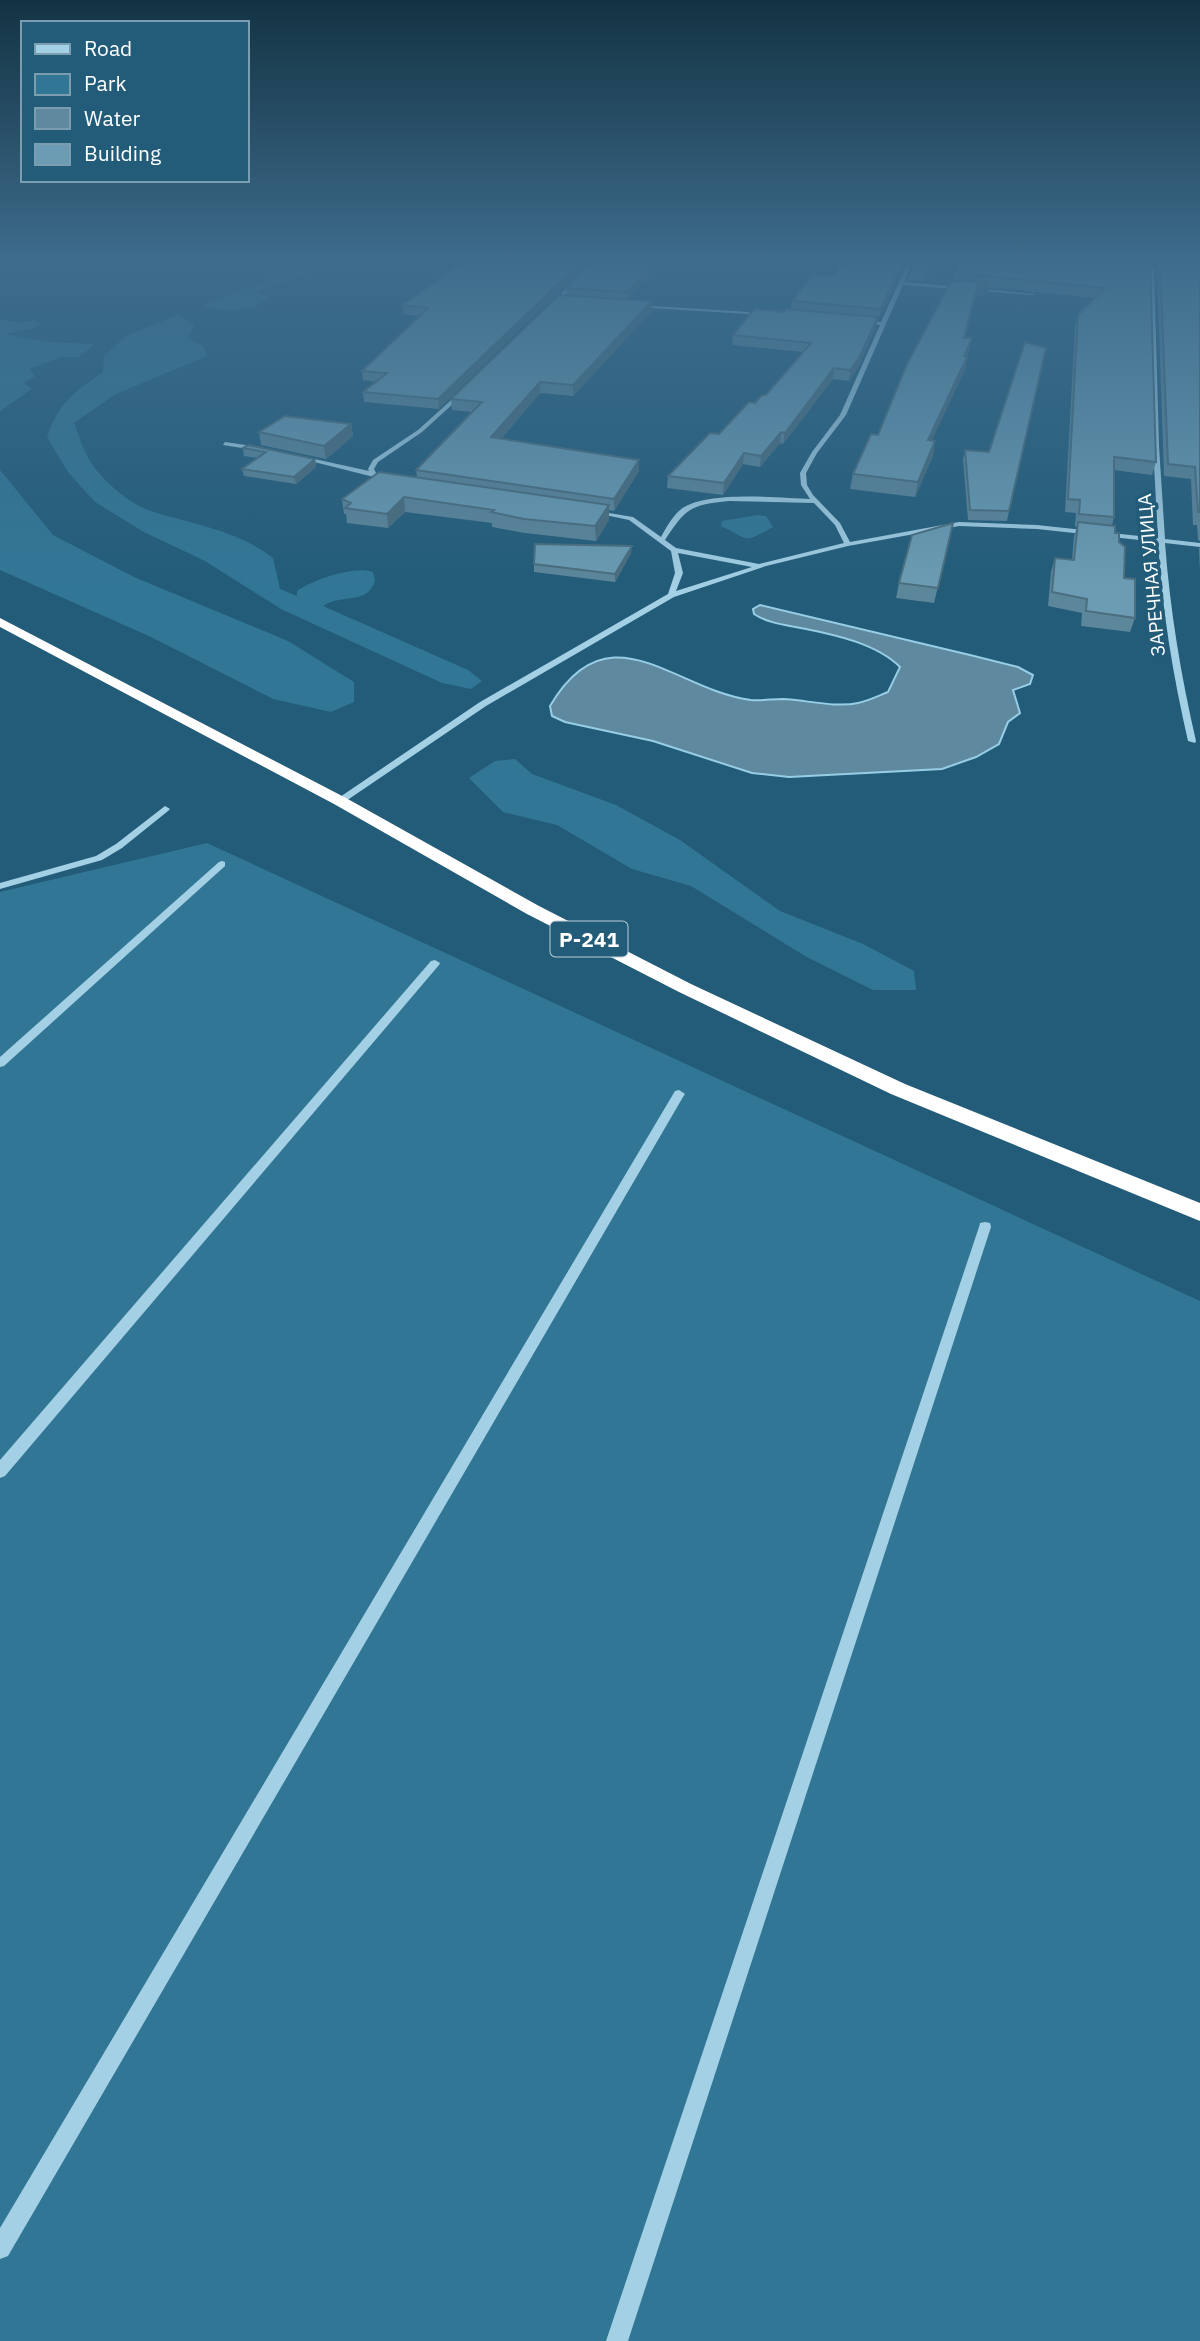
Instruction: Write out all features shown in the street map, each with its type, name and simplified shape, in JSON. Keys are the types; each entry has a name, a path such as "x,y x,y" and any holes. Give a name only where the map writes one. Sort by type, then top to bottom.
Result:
{"highway":[{"name":"Р-241","path":"0,622 340,801 533,910 685,988 898,1089 1200,1212"}],"street":[{"path":"848,544 838,524 804,485 803,473 814,453 843,415 864,369"},
{"name":"ЗАРЕЧНАЯ УЛИЦА","path":"1157,369 1160,541 1176,669 1192,741"},
{"path":"372,472 375,461 420,431 469,386"},
{"path":"225,444 272,451"},
{"path":"296,457 372,472 400,483"},
{"path":"663,540 683,510 696,503 718,500 817,501"},
{"path":"589,510 631,518 674,550 735,563 764,565"},
{"path":"340,801 483,705 671,595 764,565 848,544 959,524 1037,527 1200,545"},
{"path":"671,595 679,573 674,550"},
{"path":"0,886 99,858 119,846 165,809"},
{"path":"0,1063 222,864"},
{"path":"0,1471 435,964"},
{"path":"0,2248 679,1094"},
{"path":"617,2341 985,1227"}],"green space":[{"path":"0,369 29,369 35,376 24,383 32,389 0,411"},
{"path":"103,369 175,369 114,395 74,423 91,462 118,492 148,510 212,528 258,548 273,558 280,589 297,596 297,591 323,578 356,570 373,572 375,581 366,594 323,606 468,670 482,681 471,689 442,683 281,609 205,561 142,531 95,502 68,472 47,437 68,399"},
{"path":"0,470 53,535 134,577 288,641 354,682 354,702 331,712 273,699 151,637 0,570"},
{"path":"766,516 773,527 751,538 742,537 721,526 722,521"},
{"path":"515,759 532,774 616,805 680,840 780,911 863,944 914,971 916,990 873,990 805,956 691,886 632,869 557,825 503,812 469,778 495,761"},
{"path":"207,843 1200,1301 1200,2341 0,2341 0,892"}],"water":[{"path":"760,605 1018,667 1033,675 1030,684 1013,690 1020,713 1008,722 999,744 976,757 942,769 789,777 752,773 653,741 565,722 552,716 550,706 572,677 595,661 619,658 644,662 723,693 751,700 783,699 849,704 866,701 888,692 900,667 891,659 868,646 843,638 766,620 754,614 753,609"}],"building":[{"path":"469,369 438,399 363,392 387,373 362,371"},
{"path":"482,369 588,369 573,385 540,382 491,437 639,460 614,499 416,470 482,402 451,399"},
{"path":"788,369 833,369 785,433 781,432 761,456 744,453 724,483 668,476 710,433 719,434 749,402 755,403 762,395 766,395"},
{"path":"905,369 961,369 928,440 935,441 918,482 853,474 871,434 878,435"},
{"path":"1016,369 1041,369 1009,511 970,510 965,450 989,452"},
{"path":"1075,369 1153,369 1156,462 1114,457 1114,517 1079,514 1080,500 1068,499"},
{"path":"1164,369 1200,369 1200,512 1195,467 1168,464"},
{"path":"285,416 351,424 324,446 259,432"},
{"path":"248,445 315,459 294,477 242,469 266,452 243,448"},
{"path":"379,472 609,505 595,526 524,519 491,512 494,510 404,497 387,514 345,508 351,503 342,499"},
{"path":"1078,522 1115,526 1115,533 1119,533 1119,542 1125,547 1124,578 1135,579 1135,618 1086,611 1087,599 1052,592 1055,558 1074,560"},
{"path":"953,523 938,588 899,583 912,535"},
{"path":"535,544 632,546 615,574 534,564"}]}
